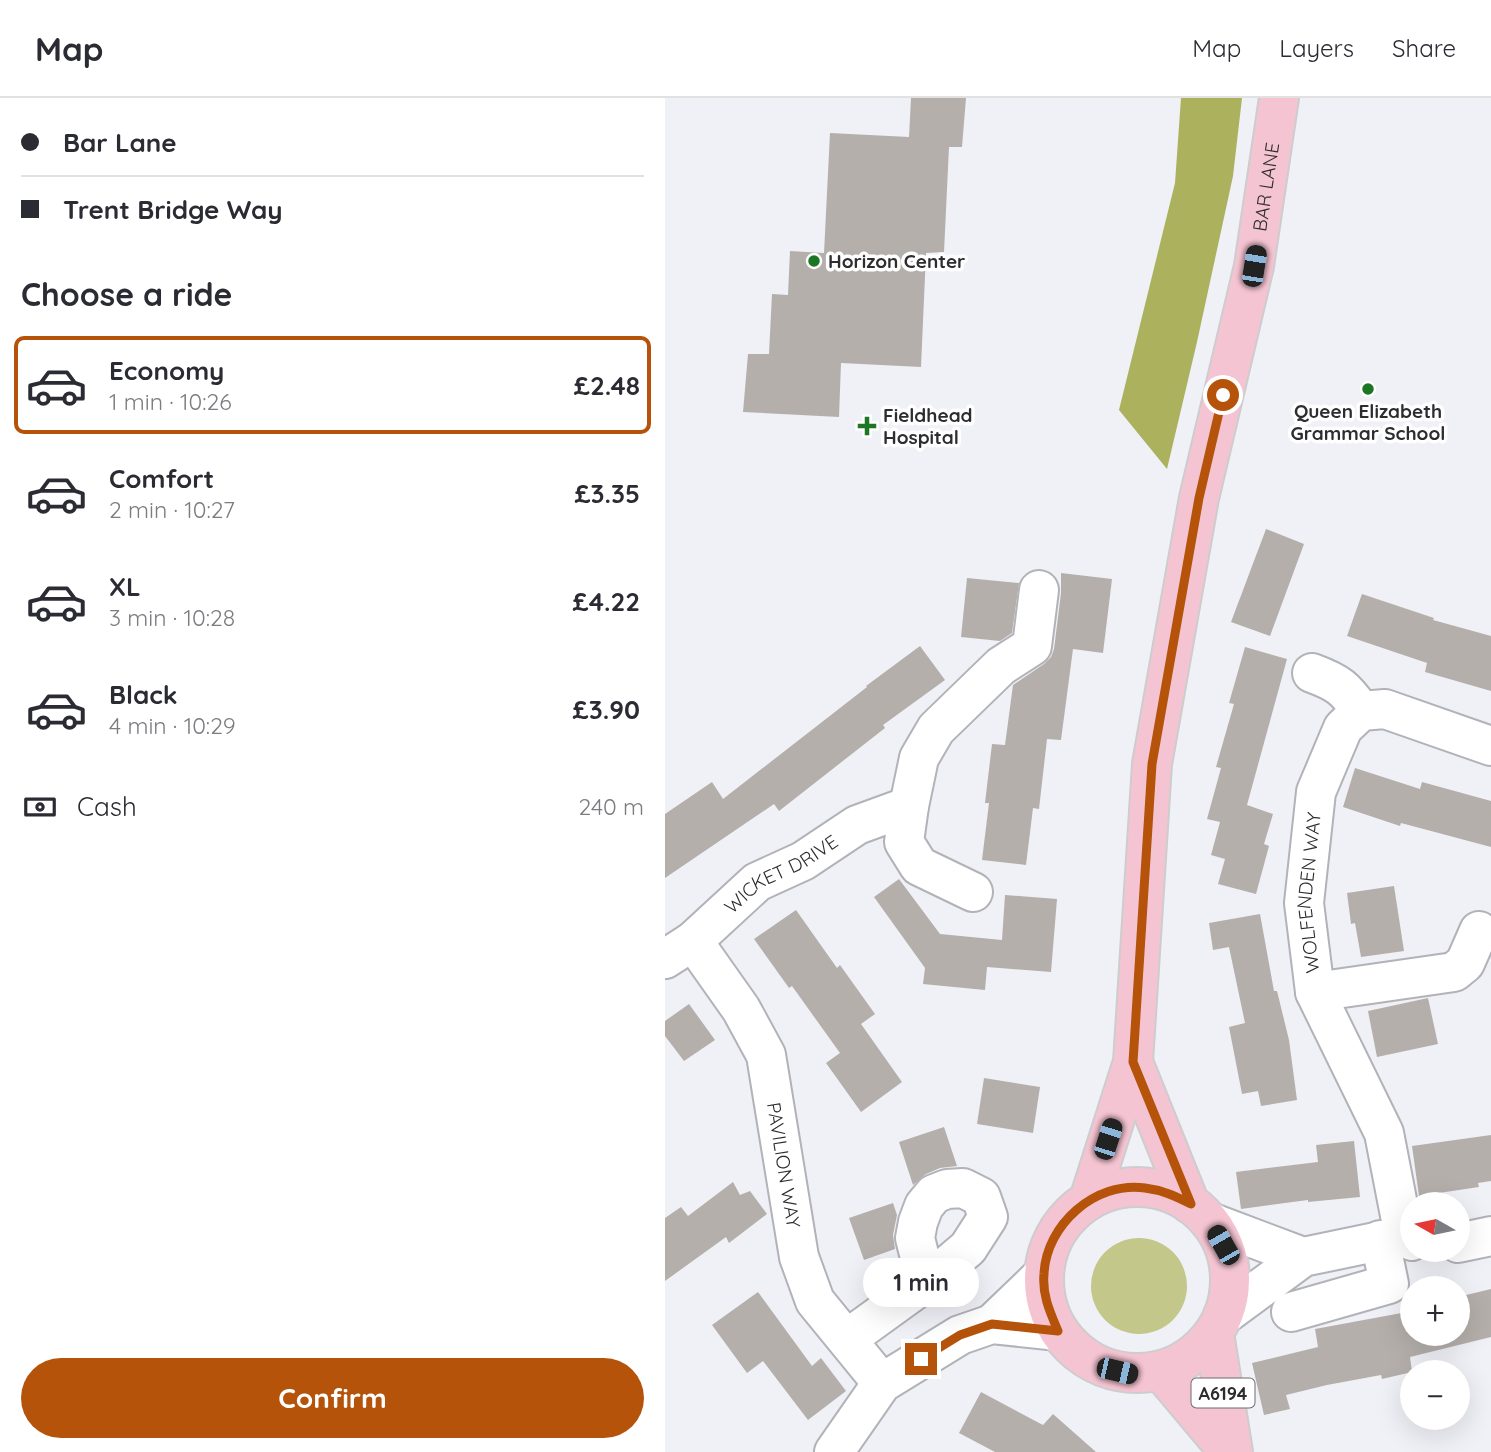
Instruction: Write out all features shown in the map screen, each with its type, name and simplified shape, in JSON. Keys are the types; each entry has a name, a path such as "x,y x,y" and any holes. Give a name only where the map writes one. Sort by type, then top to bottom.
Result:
{"main road":[{"name":"BAR LANE","path":"1089,1200 1133,1062 1152,764 1199,498 1254,266 1279,98"},
{"name":"BAR LANE","path":"1133,1062 1200,1213"},
{"name":"A6194","path":"1142,1187 1167,1192 1200,1213 1223,1245 1230,1271 1229,1297 1219,1325 1192,1356 1177,1365 1161,1371 1131,1374 1102,1367 1077,1353 1058,1331 1046,1304 1044,1274 1048,1251 1058,1230 1072,1213 1089,1200 1114,1190 1142,1187"},
{"name":"A6194","path":"1219,1325 1231,1452"},
{"name":"A6194","path":"1161,1371 1231,1452"}],"street":[{"path":"973,892 919,866 904,842 919,758 936,729 1001,666 1031,646 1039,590"},
{"path":"1312,673 1347,691 1361,711 1385,709 1491,746"},
{"name":"WOLFENDEN WAY","path":"1290,1312 1389,1284 1399,1239 1384,1133 1315,992 1304,903 1316,792 1343,728 1361,711"},
{"name":"WICKET DRIVE","path":"679,950 757,882 803,861 857,825 909,806"},
{"path":"1315,992 1454,972 1465,963 1479,932"},
{"name":"PAVILION WAY","path":"679,950 741,1009 766,1055 799,1257 815,1301 882,1383"},
{"path":"1200,1213 1303,1257"},
{"path":"1470,1240 1491,1236"},
{"path":"1219,1325 1303,1257 1399,1239"},
{"path":"834,1452 882,1383 960,1335 992,1324 1044,1274"},
{"path":"847,1339 926,1282"},
{"path":"992,1324 1058,1331"}],"green space":[{"path":"1181,98 1242,98 1233,176 1167,469 1119,410 1175,183"},
{"path":"1139,1238 1157,1242 1173,1252 1183,1268 1187,1286 1183,1304 1173,1320 1157,1330 1139,1334 1121,1330 1105,1320 1095,1304 1091,1286 1095,1268 1105,1252 1121,1242"}],"building":[{"name":"Horizon Center","path":"911,98 966,98 962,147 949,147 944,252 926,253 921,367 841,363 839,417 743,412 748,354 769,354 772,294 788,295 790,251 824,253 830,133 909,137"},
{"path":"1266,529 1304,544 1270,636 1231,622"},
{"path":"1061,573 1112,579 1103,653 1073,649 1061,740 1047,739 1039,809 1033,808 1026,865 982,860 992,744 1005,745 1013,685 1051,657 1061,593"},
{"path":"967,578 1019,583 1012,633 1000,641 961,637"},
{"path":"1362,594 1434,618 1433,620 1491,636 1491,691 1425,672 1427,663 1347,636"},
{"path":"920,646 945,680 883,725 885,728 779,811 774,804 665,878 665,814 712,782 723,799"},
{"path":"1245,647 1287,659 1247,805 1273,814 1264,844 1269,846 1256,894 1218,884 1225,859 1211,855 1220,822 1207,819 1221,768 1216,767 1234,704 1229,703"},
{"path":"1355,768 1420,789 1422,782 1491,801 1491,847 1401,823 1400,826 1343,807"},
{"path":"899,879 940,934 1002,940 1005,895 1057,899 1051,972 987,967 985,990 923,984 925,968 874,897"},
{"path":"1394,886 1404,951 1361,957 1355,923 1351,924 1347,893"},
{"path":"796,910 837,968 840,965 875,1014 861,1024 902,1082 861,1112 826,1063 840,1053 754,939"},
{"path":"1260,914 1274,991 1277,991 1289,1040 1297,1100 1261,1106 1258,1091 1242,1094 1229,1027 1245,1023 1229,947 1213,950 1209,923"},
{"path":"1428,998 1438,1044 1377,1057 1368,1011"},
{"path":"689,1004 715,1040 684,1061 665,1036 665,1021"},
{"path":"984,1078 1040,1087 1033,1133 977,1124"},
{"path":"944,1127 957,1166 940,1168 926,1174 913,1185 899,1142"},
{"path":"1491,1135 1491,1181 1478,1183 1479,1187 1446,1192 1418,1192 1412,1146"},
{"path":"1354,1141 1360,1197 1308,1200 1241,1209 1236,1172 1318,1162 1316,1145"},
{"path":"733,1182 740,1195 750,1191 767,1214 729,1243 726,1237 665,1281 665,1218 681,1207 688,1216"},
{"path":"893,1203 897,1215 893,1235 895,1249 864,1260 849,1218"},
{"path":"1491,1289 1491,1337 1470,1342 1470,1294"},
{"path":"758,1292 812,1366 821,1358 846,1391 808,1420 763,1361 747,1373 712,1325"},
{"path":"1400,1313 1400,1346 1455,1346 1410,1357 1410,1360 1400,1360 1400,1375 1382,1379 1381,1375 1286,1395 1290,1409 1264,1415 1252,1363 1318,1347 1315,1329"},
{"path":"981,1392 1043,1425 1053,1414 1096,1452 995,1452 959,1433"}],"place":[{"name":"Horizon Center","path":"814,261"},
{"name":"Queen Elizabeth Grammar School","path":"1368,389"},
{"name":"Fieldhead Hospital","path":"867,426"}],"route":[{"path":"921,1359 960,1335 992,1324 1058,1331 1046,1304 1044,1274 1048,1251 1058,1230 1072,1213 1089,1200 1114,1190 1142,1187 1167,1192 1191,1204 1133,1062 1152,764 1199,498 1223,395"}]}
